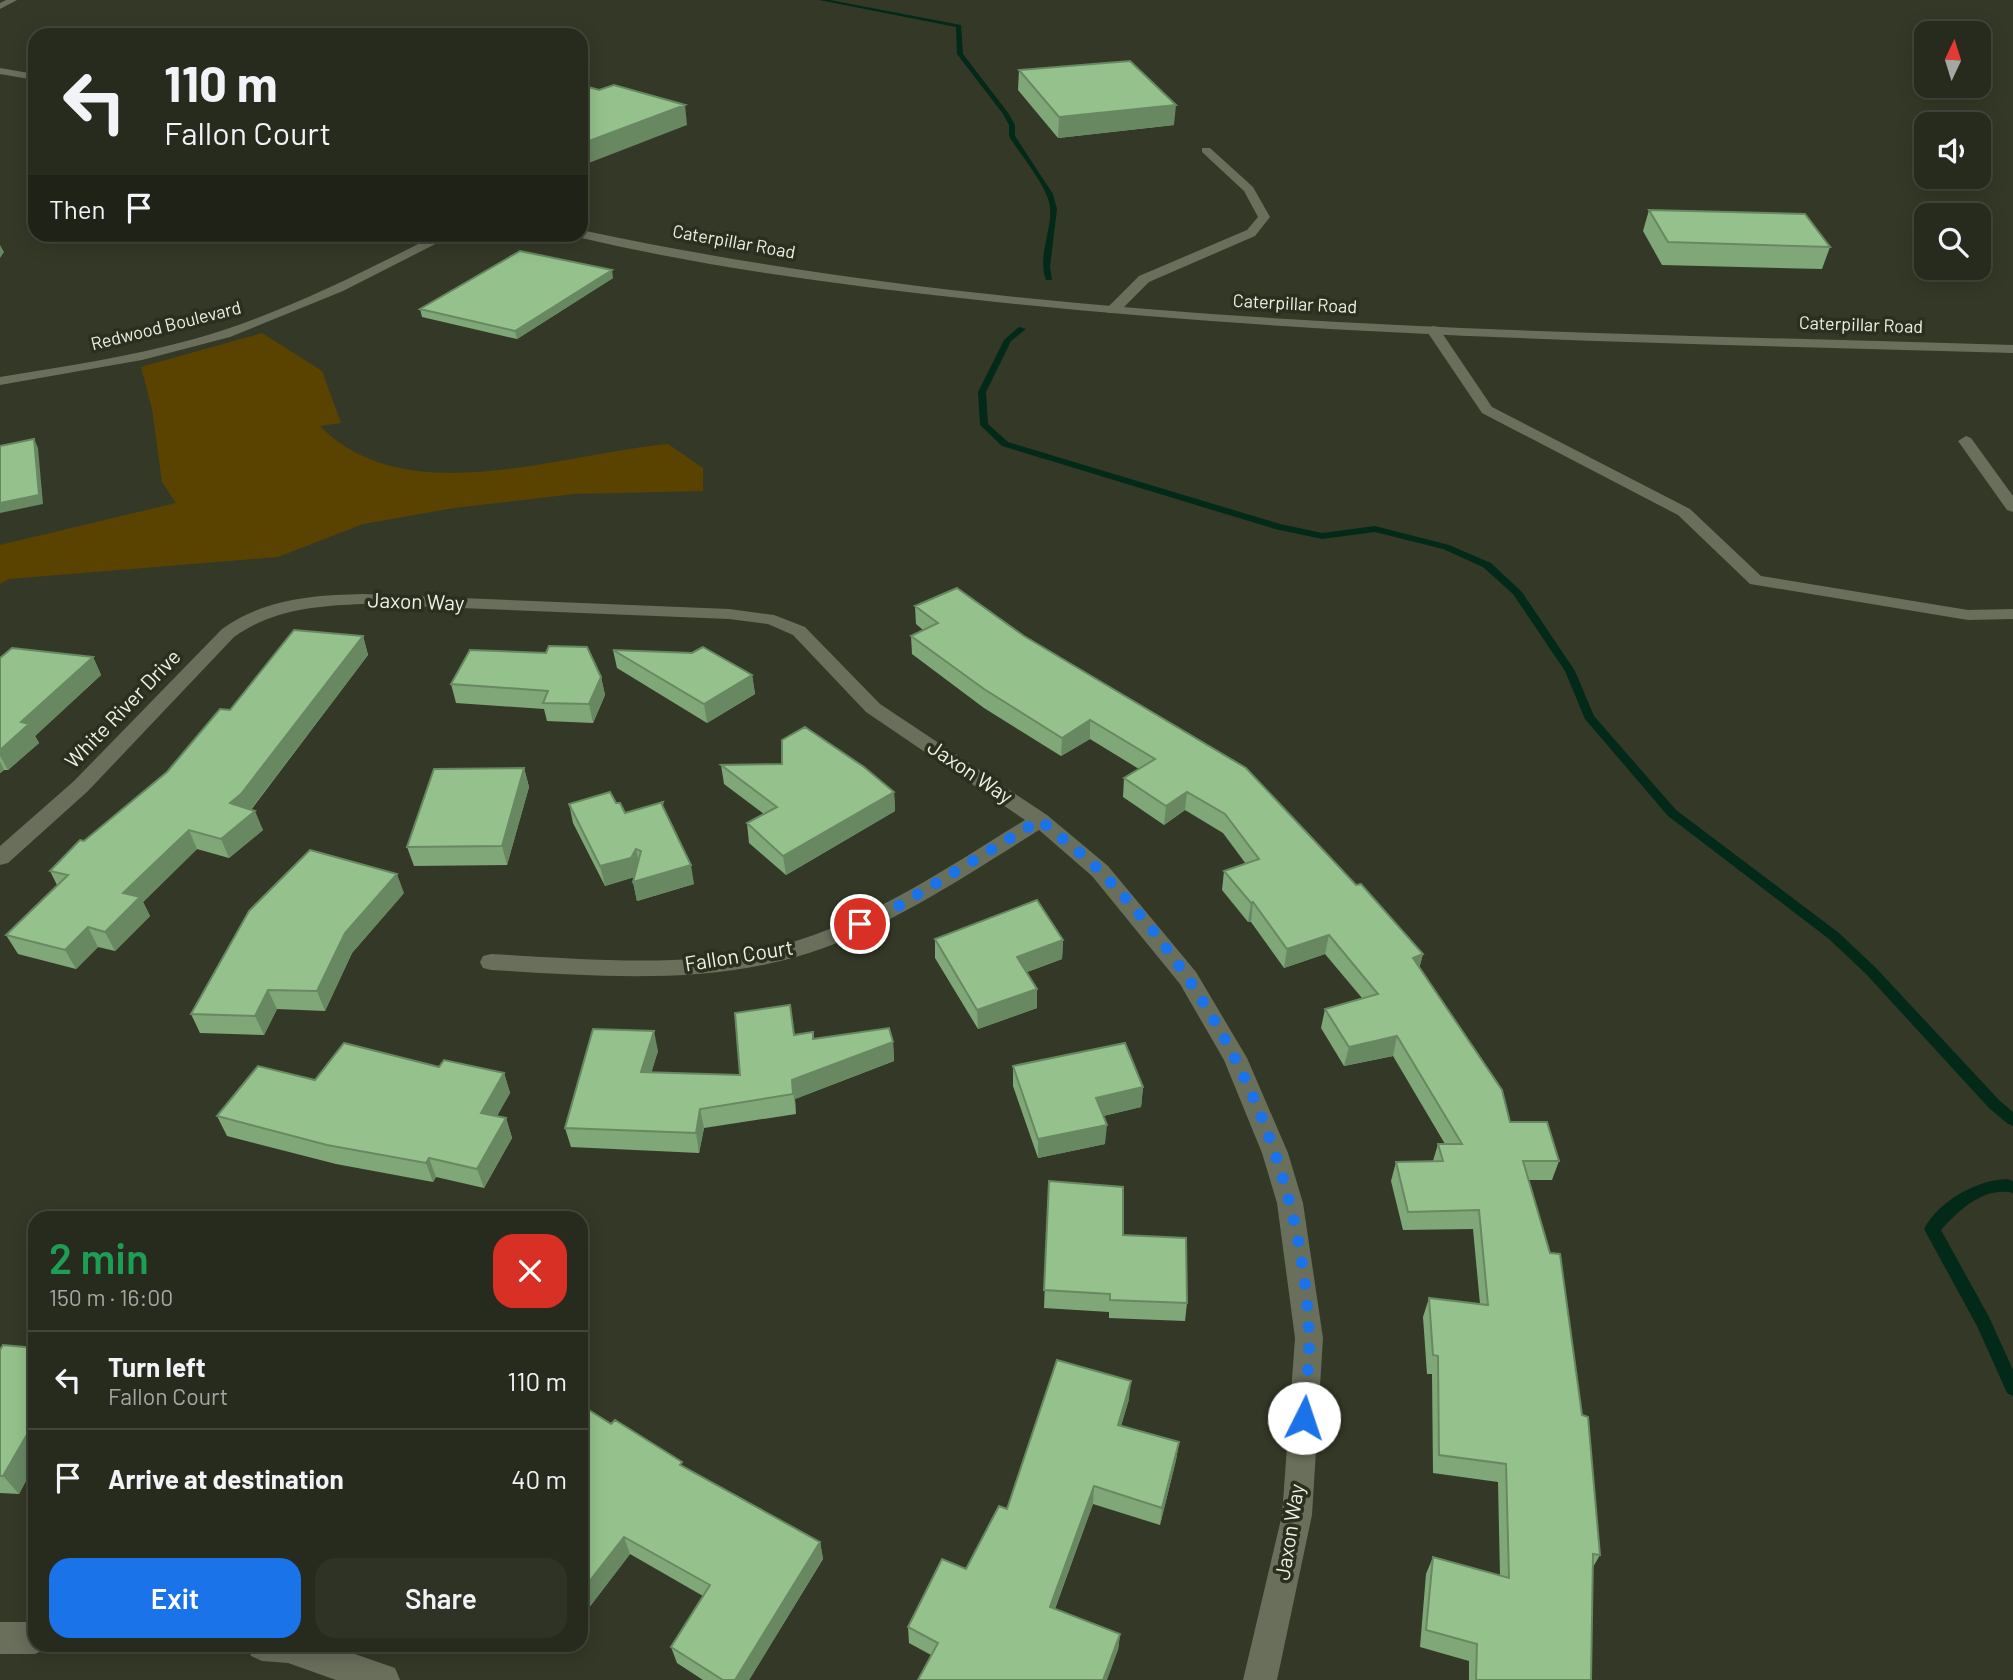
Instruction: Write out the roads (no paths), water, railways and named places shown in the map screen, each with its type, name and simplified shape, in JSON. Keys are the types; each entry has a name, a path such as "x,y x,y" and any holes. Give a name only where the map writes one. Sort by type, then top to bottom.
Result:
{"street":[{"path":"0,6 13,0"},
{"path":"0,71 28,76"},
{"path":"1113,310 1144,279 1251,233 1264,217 1249,189 1206,150"},
{"name":"Caterpillar Road","path":"588,235 828,277 1113,310 1302,324 1433,330 2013,349"},
{"name":"Redwood Boulevard","path":"0,381 116,360 222,335 298,307 432,242"},
{"path":"1433,330 1487,410 1684,512 1756,580 1968,615 2013,614"},
{"path":"1966,441 2013,507"},
{"name":"Jaxon Way","path":"286,606 316,601 363,599 729,614 764,617 786,623 814,644 873,708 1040,820 1100,871 1188,978 1235,1058 1275,1153 1290,1203 1309,1338 1297,1515 1260,1680"},
{"name":"White River Drive","path":"0,858 80,786 239,623 286,606"},
{"name":"Fallon Court","path":"491,962 667,967 740,960 801,947 895,908 1040,820"},
{"path":"0,1638 28,1638"},
{"path":"302,1652 383,1680"}],"waterway":[{"path":"822,0 959,26 960,54 1006,114 1012,125 1012,136 1050,194 1054,209 1046,267 1049,278"},
{"path":"1022,329 1008,340 982,392 984,425 1005,444 1278,527 1322,536 1375,529 1446,547 1487,565 1517,592 1570,671 1589,717 1672,813 1834,936 1871,971 1994,1104 2013,1120"},
{"path":"2013,1187 1999,1186 1973,1194 1952,1209 1932,1229 1983,1322 2013,1388"}]}
